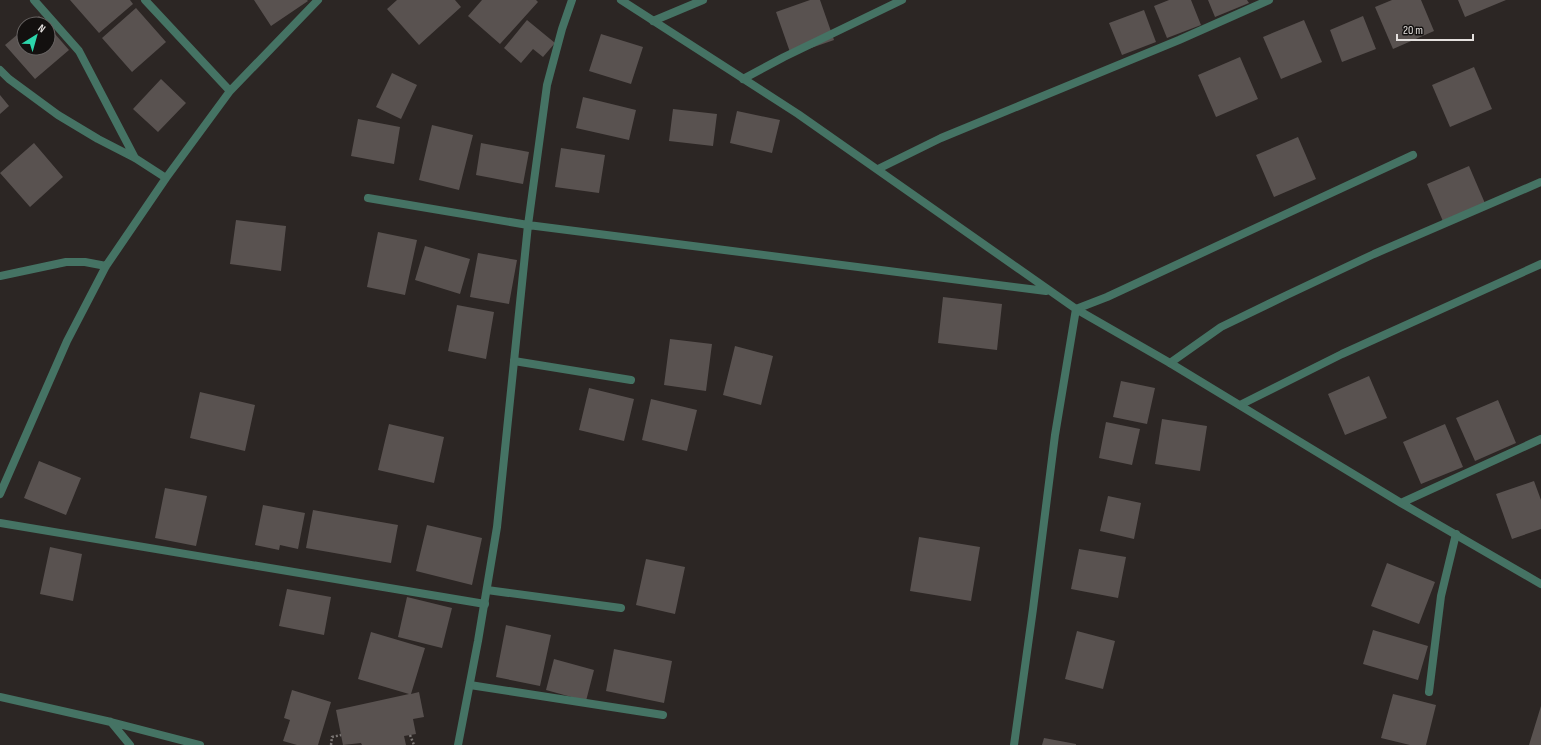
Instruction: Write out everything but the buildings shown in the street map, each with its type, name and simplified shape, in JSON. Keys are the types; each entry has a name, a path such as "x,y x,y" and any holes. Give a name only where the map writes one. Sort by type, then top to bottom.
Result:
{"street":[{"path":"34,0 79,51 135,158"},
{"path":"145,0 230,91"},
{"path":"0,494 68,341 106,266 166,178 230,91 318,0"},
{"path":"458,745 498,527 528,225 547,85 562,29 572,0"},
{"path":"621,0 798,114 878,169 1048,291 1076,309 1170,363 1541,584"},
{"path":"653,21 703,0"},
{"path":"742,79 902,0"},
{"path":"878,169 941,138 1179,40 1269,0"},
{"path":"0,70 9,79 58,115 98,139 135,158 166,178"},
{"path":"1076,309 1107,297 1412,155"},
{"path":"1170,363 1222,327 1287,295 1381,251 1541,182"},
{"path":"368,198 528,225 980,284 1048,291"},
{"path":"0,276 66,262 85,262 106,266"},
{"path":"1240,405 1350,350 1541,264"},
{"path":"1014,745 1034,609 1055,434 1076,309"},
{"path":"514,361 631,380"},
{"path":"1401,502 1541,439"},
{"path":"0,524 485,604"},
{"path":"1429,692 1440,596 1456,534"},
{"path":"487,590 621,608"},
{"path":"470,685 662,715"},
{"path":"0,697 111,722 200,745"},
{"path":"111,722 130,745"}],"path":[{"path":"331,745 332,737 341,735"},
{"path":"410,735 414,745"}]}
